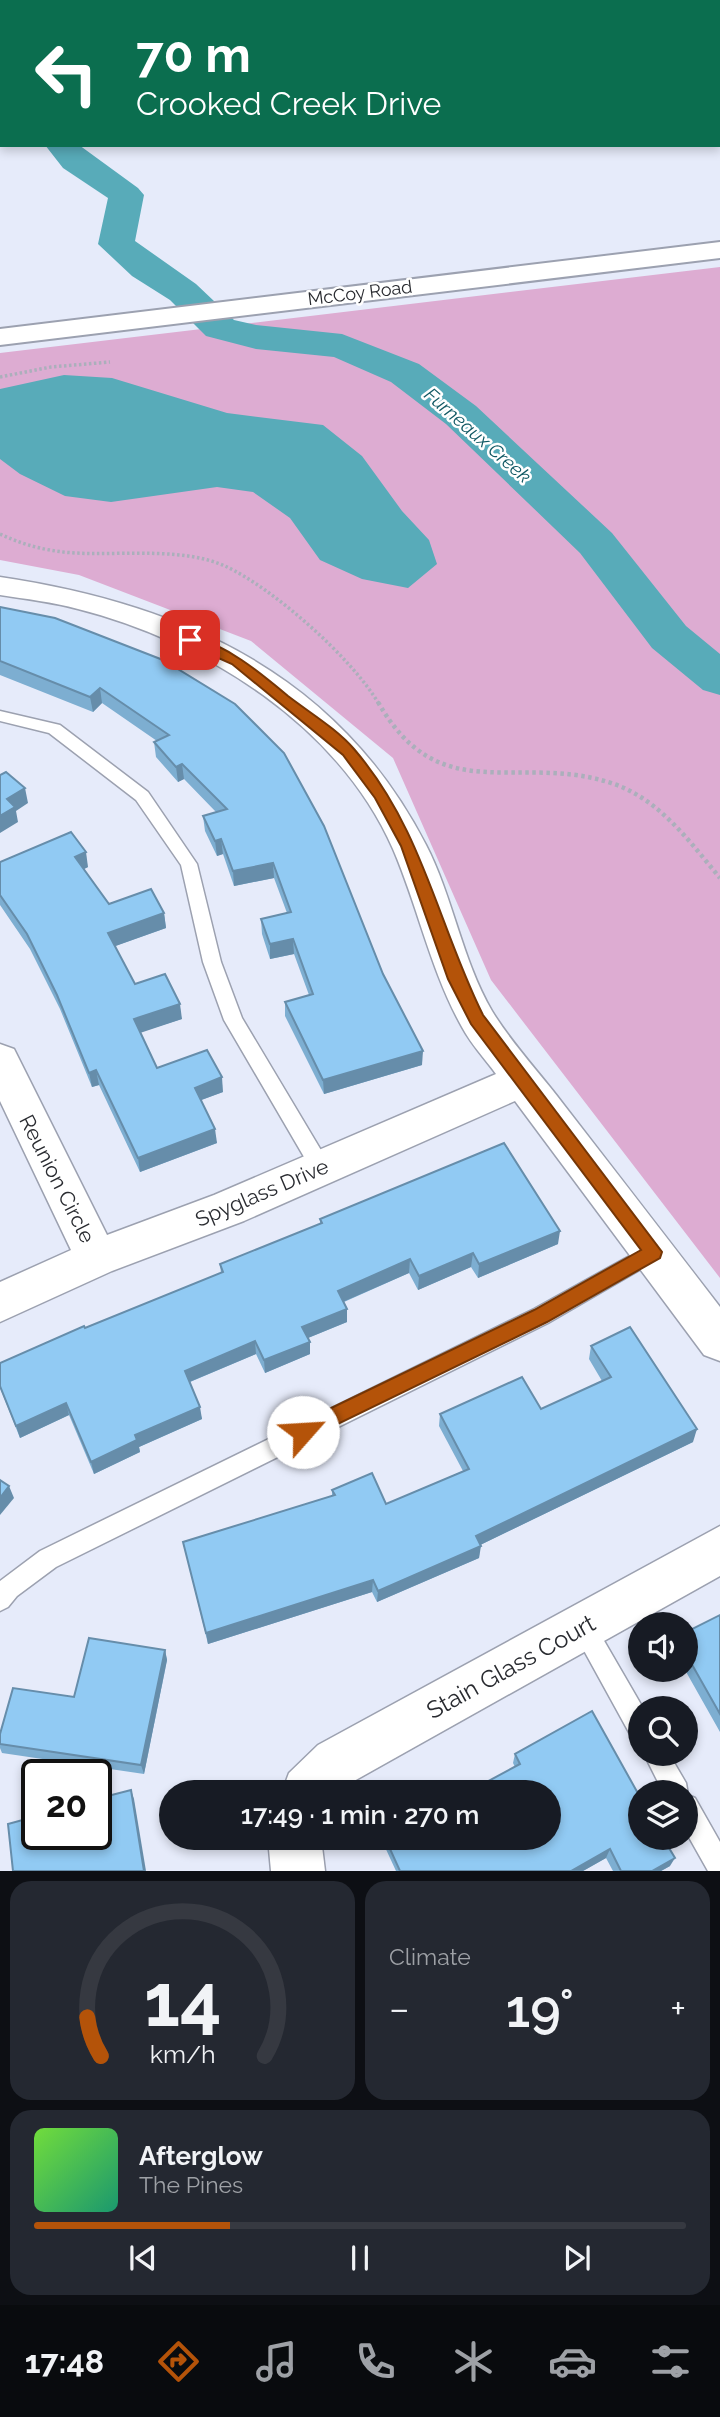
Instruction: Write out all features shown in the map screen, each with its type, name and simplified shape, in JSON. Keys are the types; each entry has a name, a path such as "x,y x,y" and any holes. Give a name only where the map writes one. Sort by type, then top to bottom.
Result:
{"street":[{"name":"McCoy Road","path":"0,337 720,250"},
{"path":"0,586 92,602 142,618 237,661 348,751 381,795 409,846 457,979 477,1020 720,1341"},
{"name":"Reunion Circle","path":"0,1060 35,1137 97,1258"},
{"name":"Spyglass Drive","path":"0,1303 97,1258 229,1208 523,1080"},
{"name":"Stain Glass Court","path":"320,1780 336,1763 584,1628 720,1550"},
{"path":"296,1850 298,1871"}],"lane":[{"path":"0,716 54,729 142,796 188,864 212,962 233,1020 321,1168"},
{"path":"0,1599 9,1588 48,1559 541,1316 653,1252"},
{"path":"584,1628 628,1706"},
{"path":"698,1828 720,1867"}],"path":[{"path":"0,377 51,367 110,362"},
{"path":"0,534 38,552 68,555 161,553 223,565 250,581 345,659 363,679 389,726 407,746 426,758 454,769 580,775 618,784 651,802 676,823 720,878"}],"shaded area":[{"path":"720,267 720,1278 491,980 393,758 251,641 79,575 0,560 0,353"}],"water":[{"path":"64,375 112,378 227,413 323,425 362,456 402,511 429,540 437,564 408,588 362,579 320,560 290,518 253,492 217,487 111,502 65,496 20,474 0,459 0,389"}],"building":[{"path":"0,607 55,618 163,660 235,704 284,753 324,826 383,974 423,1051 323,1080 285,1002 313,994 293,939 270,944 261,919 291,912 273,863 233,871 221,839 215,841 203,816 227,809 182,764 176,767 154,742 169,735 100,688 90,697 0,661"},
{"path":"6,772 25,788 7,799 15,807 0,816 0,775"},
{"path":"71,832 86,852 75,857 109,904 151,889 164,913 108,933 135,984 165,974 180,1004 134,1019 157,1068 207,1050 222,1077 195,1088 215,1129 138,1158 96,1070 89,1073 57,995 27,934 0,895 0,862"},
{"path":"504,1143 560,1231 479,1264 473,1253 419,1276 410,1259 338,1291 347,1309 302,1327 310,1342 264,1360 255,1341 185,1371 200,1407 135,1435 137,1440 91,1462 66,1403 16,1426 0,1386 0,1363 84,1326 85,1328 223,1272 220,1264 322,1223 320,1219"},
{"path":"630,1327 697,1429 476,1536 481,1546 378,1591 373,1580 206,1633 183,1542 335,1495 332,1490 372,1473 386,1504 469,1469 440,1414 522,1377 541,1409 611,1377 591,1346"},
{"path":"0,1480 9,1486 0,1498"},
{"path":"720,1615 720,1714 698,1675 698,1626"},
{"path":"89,1638 165,1650 141,1765 0,1744 0,1734 13,1688 74,1697"},
{"path":"592,1711 631,1780 628,1780 628,1850 670,1850 675,1858 652,1871 621,1871 610,1849 571,1871 400,1871 390,1850 561,1850 561,1780 490,1780 520,1764 515,1754"},
{"path":"131,1790 144,1871 13,1871 8,1824 21,1820 21,1850 112,1850 112,1795"}],"waterway":[{"name":"Furneaux Creek","path":"63,147 75,161 126,195 116,244 145,268 183,292 220,328 256,337 342,346 405,373 461,415 596,543 669,637 720,679"}],"route":[{"path":"190,640 237,661 348,751 381,795 409,846 457,979 477,1020 653,1252 541,1316 303,1432"}]}
